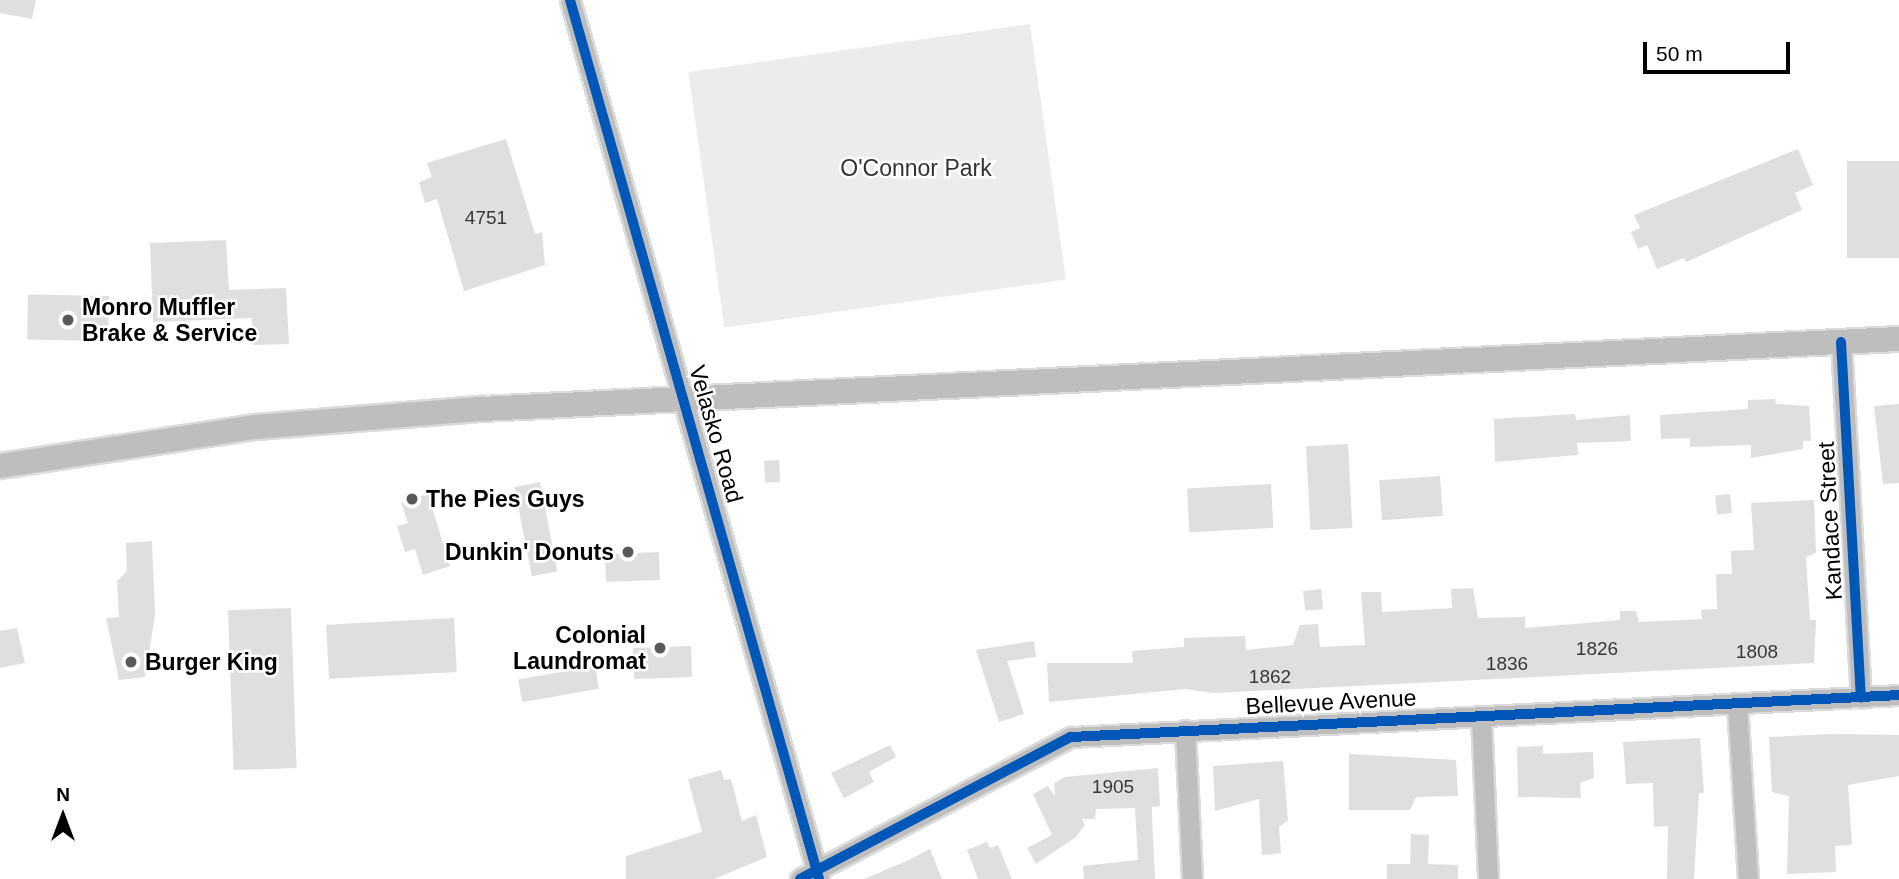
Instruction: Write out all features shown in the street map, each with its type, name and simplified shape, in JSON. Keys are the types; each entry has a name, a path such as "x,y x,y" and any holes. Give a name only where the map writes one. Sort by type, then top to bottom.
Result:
{"main road":[{"path":"0,466 256,427 685,401 1899,339"}],"street":[{"name":"Velasko Road","path":"570,0 685,401 811,876"},
{"name":"Kandace Street","path":"1841,342 1861,697"},
{"name":"Bellevue Avenue","path":"811,876 1042,746 1071,737 1899,695"},
{"path":"1737,704 1748,879"},
{"path":"1481,716 1488,879"},
{"path":"1185,730 1192,879"}],"green space":[{"name":"O'Connor Park","path":"1030,24 1066,279 724,328 688,72"}],"building":[{"path":"0,0 36,0 32,19 0,13"},
{"path":"506,139 535,234 542,232 545,265 464,291 437,199 425,203 419,182 432,177 427,163"},
{"path":"1798,149 1813,185 1795,193 1802,210 1686,262 1684,258 1657,269 1647,245 1638,249 1631,232 1640,228 1634,215"},
{"path":"1847,161 1899,161 1899,258 1847,258"},
{"path":"226,240 229,290 286,288 289,344 253,345 252,318 153,322 150,243"},
{"name":"Monro Muffler Brake & Service","path":"28,295 109,296 108,341 27,340"},
{"path":"1775,399 1776,404 1809,406 1811,441 1803,441 1803,449 1751,458 1751,445 1690,447 1690,438 1661,439 1660,415 1748,409 1748,400"},
{"path":"1899,404 1899,483 1883,484 1874,406"},
{"path":"1575,414 1576,420 1630,415 1631,441 1577,443 1578,455 1495,462 1494,419"},
{"path":"1348,444 1352,528 1310,530 1306,446"},
{"path":"779,460 780,482 765,483 764,461"},
{"path":"1440,476 1443,516 1382,520 1379,480"},
{"path":"540,482 557,571 532,576 514,487"},
{"path":"1271,484 1273,528 1189,532 1187,488"},
{"path":"428,494 450,566 423,575 415,549 405,552 397,526 408,523 401,502"},
{"path":"1730,494 1732,513 1717,514 1715,496"},
{"path":"1814,500 1816,553 1806,557 1810,620 1816,620 1814,663 1213,693 1186,689 1049,702 1047,663 1133,663 1132,651 1184,647 1184,638 1245,636 1246,650 1293,645 1300,625 1318,624 1320,647 1365,645 1361,592 1381,592 1382,612 1452,608 1451,589 1473,588 1478,618 1525,617 1525,628 1620,620 1620,611 1636,611 1639,622 1702,619 1701,610 1717,609 1716,574 1732,574 1731,551 1754,550 1751,503"},
{"path":"152,541 155,615 145,677 119,680 106,618 119,617 117,581 127,571 126,543"},
{"path":"659,552 660,580 606,582 605,554"},
{"path":"1321,589 1323,609 1305,611 1303,591"},
{"path":"291,608 297,768 234,770 228,610"},
{"path":"454,618 457,672 329,679 326,625"},
{"path":"17,628 25,663 0,668 0,631"},
{"path":"1034,641 1036,657 1007,661 1024,714 999,722 976,650"},
{"path":"691,646 692,677 634,679 633,648"},
{"path":"595,666 599,689 522,702 518,680"},
{"path":"1899,735 1899,776 1848,785 1852,845 1835,846 1836,872 1787,874 1789,796 1772,792 1769,737"},
{"path":"1700,738 1704,793 1699,793 1694,879 1667,879 1668,826 1654,827 1653,783 1626,784 1623,742"},
{"path":"890,745 896,757 869,772 874,782 844,798 831,773"},
{"path":"1543,746 1543,754 1593,752 1594,778 1580,783 1581,798 1518,797 1517,747"},
{"path":"1349,754 1456,760 1458,796 1416,797 1410,810 1349,810"},
{"path":"1283,761 1288,820 1279,827 1281,853 1262,855 1259,799 1215,811 1213,766"},
{"path":"1158,768 1160,806 1152,807 1155,879 1084,879 1083,866 1138,860 1135,808 1096,809 1095,819 1082,819 1085,825 1076,837 1036,864 1027,848 1052,835 1033,794 1048,786 1055,796 1054,783 1065,777"},
{"path":"721,770 724,780 731,779 742,821 756,815 767,857 714,879 626,879 626,856 702,832 688,779"},
{"path":"1411,834 1429,835 1428,864 1458,865 1458,879 1387,879 1387,864 1410,864"},
{"path":"987,842 990,848 998,845 1012,879 978,879 967,850"},
{"path":"930,849 942,879 864,879 909,860"}],"cycle path":[{"path":"570,0 819,879"},
{"path":"1841,342 1861,697"},
{"path":"800,879 1071,737 1899,695"}],"place":[{"name":"Monro Muffler Brake & Service","path":"68,320"},
{"name":"The Pies Guys","path":"412,499"},
{"name":"Dunkin' Donuts","path":"628,552"},
{"name":"Colonial Laundromat","path":"660,648"},
{"name":"Burger King","path":"131,662"}]}
